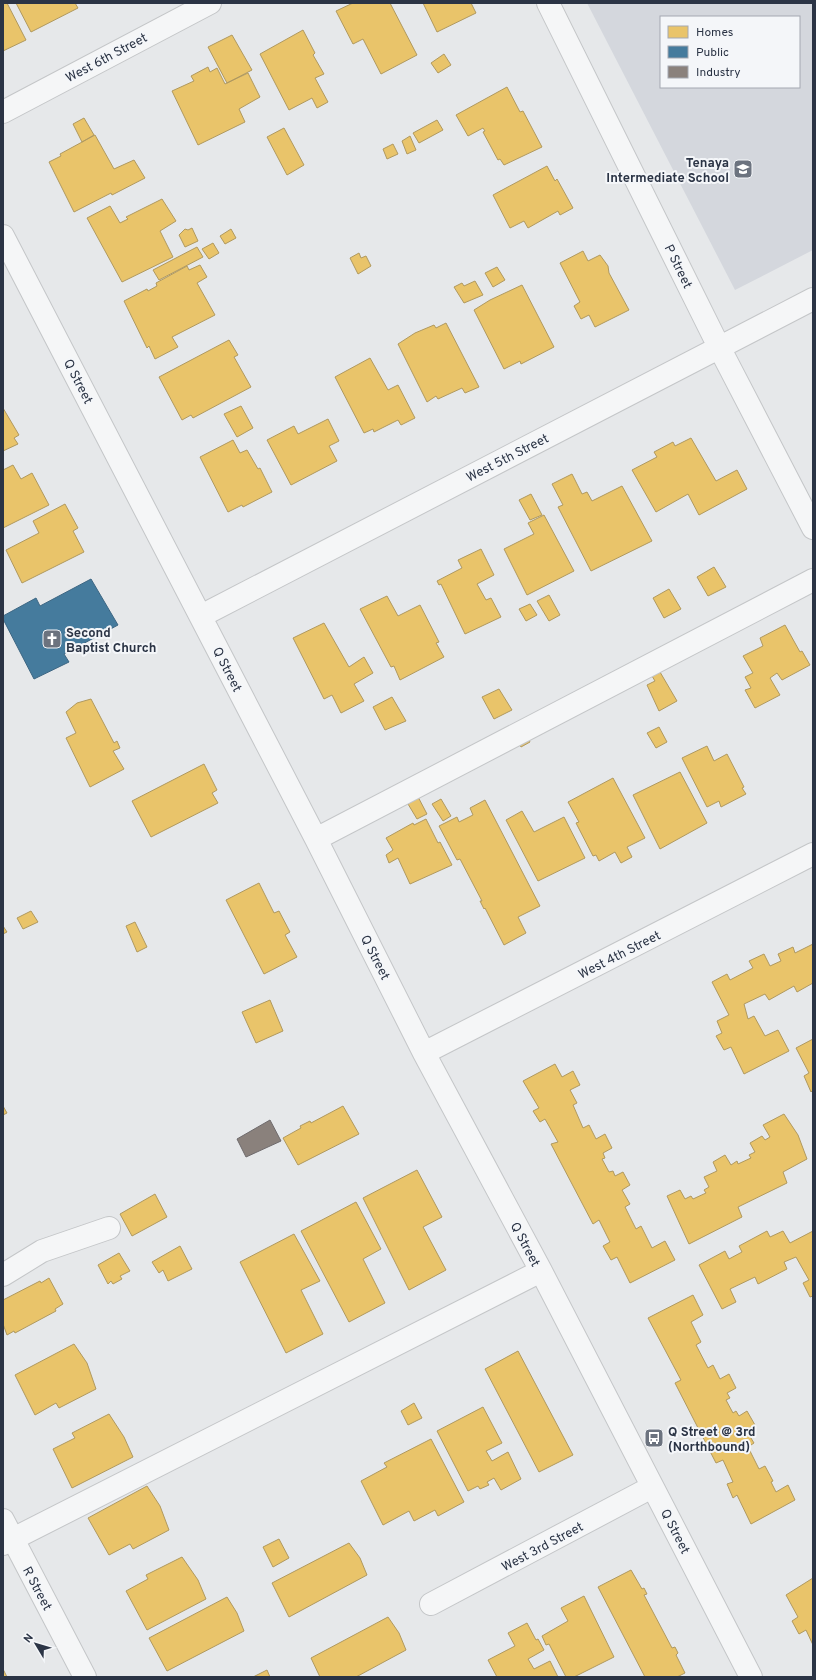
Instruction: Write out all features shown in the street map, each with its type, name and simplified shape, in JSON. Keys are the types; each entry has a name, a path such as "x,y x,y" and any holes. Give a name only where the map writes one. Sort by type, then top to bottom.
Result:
{"street":[{"name":"West 6th Street","path":"3,112 210,3"},
{"name":"P Street","path":"548,3 719,347 813,528"},
{"name":"Q Street","path":"3,236 316,839 424,1053 541,1271 751,1677"},
{"name":"West 5th Street","path":"201,616 813,299"},
{"path":"316,839 813,580"},
{"name":"West 4th Street","path":"424,1053 813,854"},
{"path":"3,1274 42,1251 109,1228"},
{"path":"7,1542 541,1271"},
{"name":"West 3rd Street","path":"431,1604 652,1487"},
{"name":"R Street","path":"3,1520 7,1542 85,1677"}],"shaded area":[{"name":"Tenaya Intermediate School","path":"587,3 813,3 813,250 735,290"}],"building: Homes":[{"path":"3,3 7,3 26,40 3,51"},
{"path":"16,3 75,3 78,8 31,32"},
{"path":"353,3 390,3 417,55 381,74 363,39 353,44 336,11"},
{"path":"423,3 471,3 476,13 437,32"},
{"path":"303,30 315,53 313,55 324,74 315,78 328,102 317,108 312,98 289,110 260,54"},
{"path":"232,35 252,70 227,83 208,47"},
{"path":"444,54 451,65 438,73 431,63"},
{"path":"208,67 210,72 217,68 225,84 248,73 260,97 239,109 245,122 198,145 172,91 194,81 191,76"},
{"path":"507,87 520,112 523,111 542,147 504,165 500,159 498,160 483,132 485,131 483,128 468,136 456,115"},
{"path":"84,118 94,135 82,142 73,124"},
{"path":"437,120 443,130 419,143 413,133"},
{"path":"284,128 304,165 287,175 267,137"},
{"path":"95,135 114,169 134,160 145,178 74,212 49,162 61,156 60,154"},
{"path":"410,136 416,150 407,154 402,141"},
{"path":"393,144 398,154 387,159 383,149"},
{"path":"547,166 555,181 557,179 573,208 560,215 558,211 528,228 524,221 510,228 493,195"},
{"path":"162,199 176,221 160,231 173,257 122,282 87,218 110,206 120,223 128,219 126,217"},
{"path":"192,228 198,241 185,247 179,235 185,229 188,230"},
{"path":"231,229 236,238 225,244 220,236"},
{"path":"213,243 219,253 209,259 202,249"},
{"path":"197,247 203,257 159,280 153,270"},
{"path":"583,251 588,261 600,255 608,266 609,273 629,310 595,327 589,315 581,319 574,306 580,302 560,263"},
{"path":"359,253 361,258 366,256 371,266 358,274 350,258"},
{"path":"200,265 207,277 197,283 215,315 172,337 178,347 155,359 149,346 147,348 124,301 147,289 148,291 157,286 156,283 187,266 189,270"},
{"path":"497,267 505,280 493,287 485,273"},
{"path":"475,281 483,295 464,303 454,287 462,283 464,286"},
{"path":"522,285 554,347 521,364 520,361 504,369 474,310 490,300"},
{"path":"446,323 479,387 465,393 462,388 438,399 436,396 427,402 398,344 415,333 434,325 436,328"},
{"path":"229,340 238,355 234,357 251,387 193,418 191,415 182,420 159,377"},
{"path":"370,358 388,390 398,385 415,418 401,425 398,420 374,432 373,429 364,433 335,377"},
{"path":"241,406 253,428 237,437 224,414"},
{"path":"3,408 19,435 14,438 18,444 3,451"},
{"path":"328,419 339,441 329,446 337,461 291,485 267,440 294,426 298,434"},
{"path":"691,438 716,481 737,470 747,489 699,515 688,494 656,512 632,470 657,457 654,452 673,442 675,446"},
{"path":"233,440 240,453 247,450 258,469 260,468 272,492 243,507 242,505 228,512 200,457"},
{"path":"13,465 21,479 32,473 49,505 3,528 3,470"},
{"path":"572,474 582,494 587,492 592,501 622,486 652,541 591,571 558,507 563,505 552,484"},
{"path":"531,494 542,515 530,520 519,500"},
{"path":"65,504 78,528 73,531 84,552 22,583 6,550 39,533 33,521"},
{"path":"544,515 574,571 527,595 504,549 534,534 528,523"},
{"path":"481,549 494,575 477,584 486,600 491,598 501,617 465,634 441,584 439,585 437,581 462,568 458,560"},
{"path":"714,567 726,587 708,596 697,577"},
{"path":"669,589 681,609 664,618 653,598"},
{"path":"549,595 560,615 549,621 537,601"},
{"path":"387,596 398,616 420,605 439,642 436,643 444,657 400,680 394,666 391,667 360,609"},
{"path":"530,604 537,615 526,621 519,609"},
{"path":"324,623 349,667 364,657 373,673 354,684 364,701 341,713 332,695 324,699 293,638"},
{"path":"785,625 800,652 802,651 810,665 782,680 777,673 770,678 780,695 755,708 745,690 751,688 745,677 753,673 743,656 763,646 760,638"},
{"path":"660,672 677,701 659,711 647,685 655,681 652,676"},
{"path":"499,689 512,710 494,719 482,697"},
{"path":"392,697 406,721 385,730 373,707"},
{"path":"91,699 114,743 117,741 120,748 113,751 124,769 90,787 66,738 76,733 66,712 77,703"},
{"path":"659,727 667,742 656,748 647,733"},
{"path":"526,734 530,742 521,747 517,740"},
{"path":"707,746 714,761 727,754 746,794 721,807 719,801 707,807 682,758"},
{"path":"204,764 217,790 212,793 218,803 151,837 132,801"},
{"path":"680,772 707,823 660,849 633,795"},
{"path":"613,778 645,838 627,847 632,857 621,863 615,852 599,861 596,855 593,856 576,823 579,822 568,802"},
{"path":"416,793 427,814 417,819 405,799"},
{"path":"441,799 451,816 443,821 432,804"},
{"path":"485,800 540,906 518,917 526,933 504,945 485,908 484,909 480,901 482,901 460,859 457,860 439,826 457,817 459,822 473,815 470,808"},
{"path":"522,811 534,832 564,817 585,858 538,881 506,820"},
{"path":"426,819 438,843 440,842 452,865 410,884 398,858 389,863 386,855 393,850 386,838 413,823 414,825"},
{"path":"259,883 274,913 279,911 290,932 285,935 297,957 264,974 226,900"},
{"path":"31,911 38,922 23,929 17,918"},
{"path":"135,922 147,947 137,952 126,926"},
{"path":"3,926 7,932 3,934"},
{"path":"813,944 813,983 797,992 794,986 769,1000 765,994 744,1004 748,1019 754,1016 765,1036 778,1030 789,1051 744,1074 731,1047 724,1050 716,1036 722,1033 717,1021 729,1015 712,982 727,974 730,980 753,968 749,961 764,954 770,966 781,961 778,954 793,947 795,953"},
{"path":"270,1000 283,1031 256,1043 242,1012"},
{"path":"813,1039 813,1090 811,1092 804,1076 809,1073 796,1048"},
{"path":"555,1064 562,1077 573,1071 580,1085 570,1090 577,1103 573,1105 583,1128 589,1125 596,1139 605,1134 612,1148 603,1153 605,1158 602,1159 609,1172 613,1171 615,1176 623,1172 630,1185 622,1190 630,1204 625,1207 636,1229 641,1226 652,1248 665,1241 675,1260 630,1283 617,1257 611,1260 603,1246 610,1242 599,1220 593,1224 551,1144 558,1142 545,1119 540,1122 533,1111 539,1108 523,1081"},
{"path":"3,1106 7,1113 3,1115"},
{"path":"343,1106 359,1134 298,1165 283,1138 301,1128 300,1126 310,1121 311,1123"},
{"path":"784,1114 798,1135 807,1159 783,1172 787,1183 738,1207 742,1217 689,1244 667,1196 680,1190 685,1199 691,1196 693,1199 706,1193 704,1190 709,1187 704,1177 717,1171 713,1162 725,1155 731,1165 737,1161 738,1164 751,1158 749,1155 755,1152 750,1143 762,1136 765,1140 770,1137 763,1125"},
{"path":"417,1170 442,1217 423,1227 446,1270 409,1290 363,1198"},
{"path":"155,1194 167,1217 132,1236 120,1214"},
{"path":"356,1202 381,1249 363,1259 385,1303 349,1322 301,1231"},
{"path":"767,1231 770,1237 783,1231 790,1243 813,1231 813,1296 810,1297 803,1283 809,1280 796,1257 784,1262 787,1269 758,1284 755,1277 730,1289 736,1302 722,1309 699,1265 725,1251 729,1259 742,1252 739,1246"},
{"path":"294,1234 320,1281 301,1290 323,1334 286,1353 240,1262"},
{"path":"180,1246 192,1269 168,1281 163,1270 159,1273 152,1262"},
{"path":"119,1253 130,1271 120,1276 122,1279 113,1284 111,1281 108,1284 98,1265"},
{"path":"49,1278 63,1304 55,1309 56,1311 15,1333 14,1331 7,1335 3,1324 3,1300"},
{"path":"693,1295 703,1315 691,1322 701,1342 696,1345 708,1368 713,1365 720,1379 729,1374 736,1388 727,1393 730,1398 726,1400 733,1413 736,1411 739,1416 747,1411 755,1425 746,1430 754,1443 748,1447 759,1469 765,1466 773,1481 771,1482 776,1492 788,1485 795,1500 751,1524 737,1495 733,1498 727,1484 733,1482 723,1460 716,1463 675,1383 681,1380 648,1318"},
{"path":"74,1344 87,1363 96,1389 59,1408 56,1403 35,1415 15,1375"},
{"path":"518,1351 573,1455 539,1472 485,1369"},
{"path":"414,1403 422,1418 408,1425 401,1411"},
{"path":"483,1407 502,1443 486,1451 492,1461 508,1452 521,1479 501,1490 494,1478 487,1482 489,1485 480,1489 478,1486 468,1491 437,1431"},
{"path":"109,1414 124,1437 133,1457 72,1488 53,1449 75,1438 72,1433"},
{"path":"431,1439 464,1502 438,1516 435,1510 414,1521 409,1511 383,1525 361,1481 387,1467 384,1463"},
{"path":"147,1486 160,1506 169,1530 133,1549 130,1544 109,1555 88,1518"},
{"path":"279,1539 289,1558 273,1567 263,1547"},
{"path":"349,1543 360,1558 367,1575 289,1617 272,1583"},
{"path":"182,1557 198,1580 206,1599 147,1630 126,1591 148,1579 146,1575"},
{"path":"631,1570 642,1589 644,1588 647,1594 644,1595 672,1648 675,1647 678,1653 676,1655 685,1673 677,1677 645,1677 598,1587"},
{"path":"813,1578 813,1645 806,1630 799,1634 792,1621 798,1617 786,1595"},
{"path":"584,1596 614,1657 574,1677 566,1677 549,1644 546,1645 542,1636 568,1621 561,1608"},
{"path":"227,1597 237,1613 244,1631 167,1671 149,1638"},
{"path":"388,1617 399,1633 406,1650 356,1677 320,1677 311,1658"},
{"path":"527,1623 536,1640 538,1639 544,1650 528,1659 534,1669 550,1661 558,1677 497,1677 488,1660 515,1646 508,1633"},
{"path":"3,1669 7,1677 3,1677"},
{"path":"267,1670 270,1677 253,1677"}],"building: Public":[{"name":"Second Baptist Church","path":"91,579 118,625 64,654 69,662 34,679 3,619 3,616 36,598 40,606"}],"building: Industry":[{"path":"270,1120 281,1141 246,1157 237,1139"}],"place":[{"name":"Tenaya Intermediate School","path":"743,169"},
{"name":"Second Baptist Church","path":"52,639"},
{"name":"Q Street @ 3rd (Northbound)","path":"654,1438"}]}
